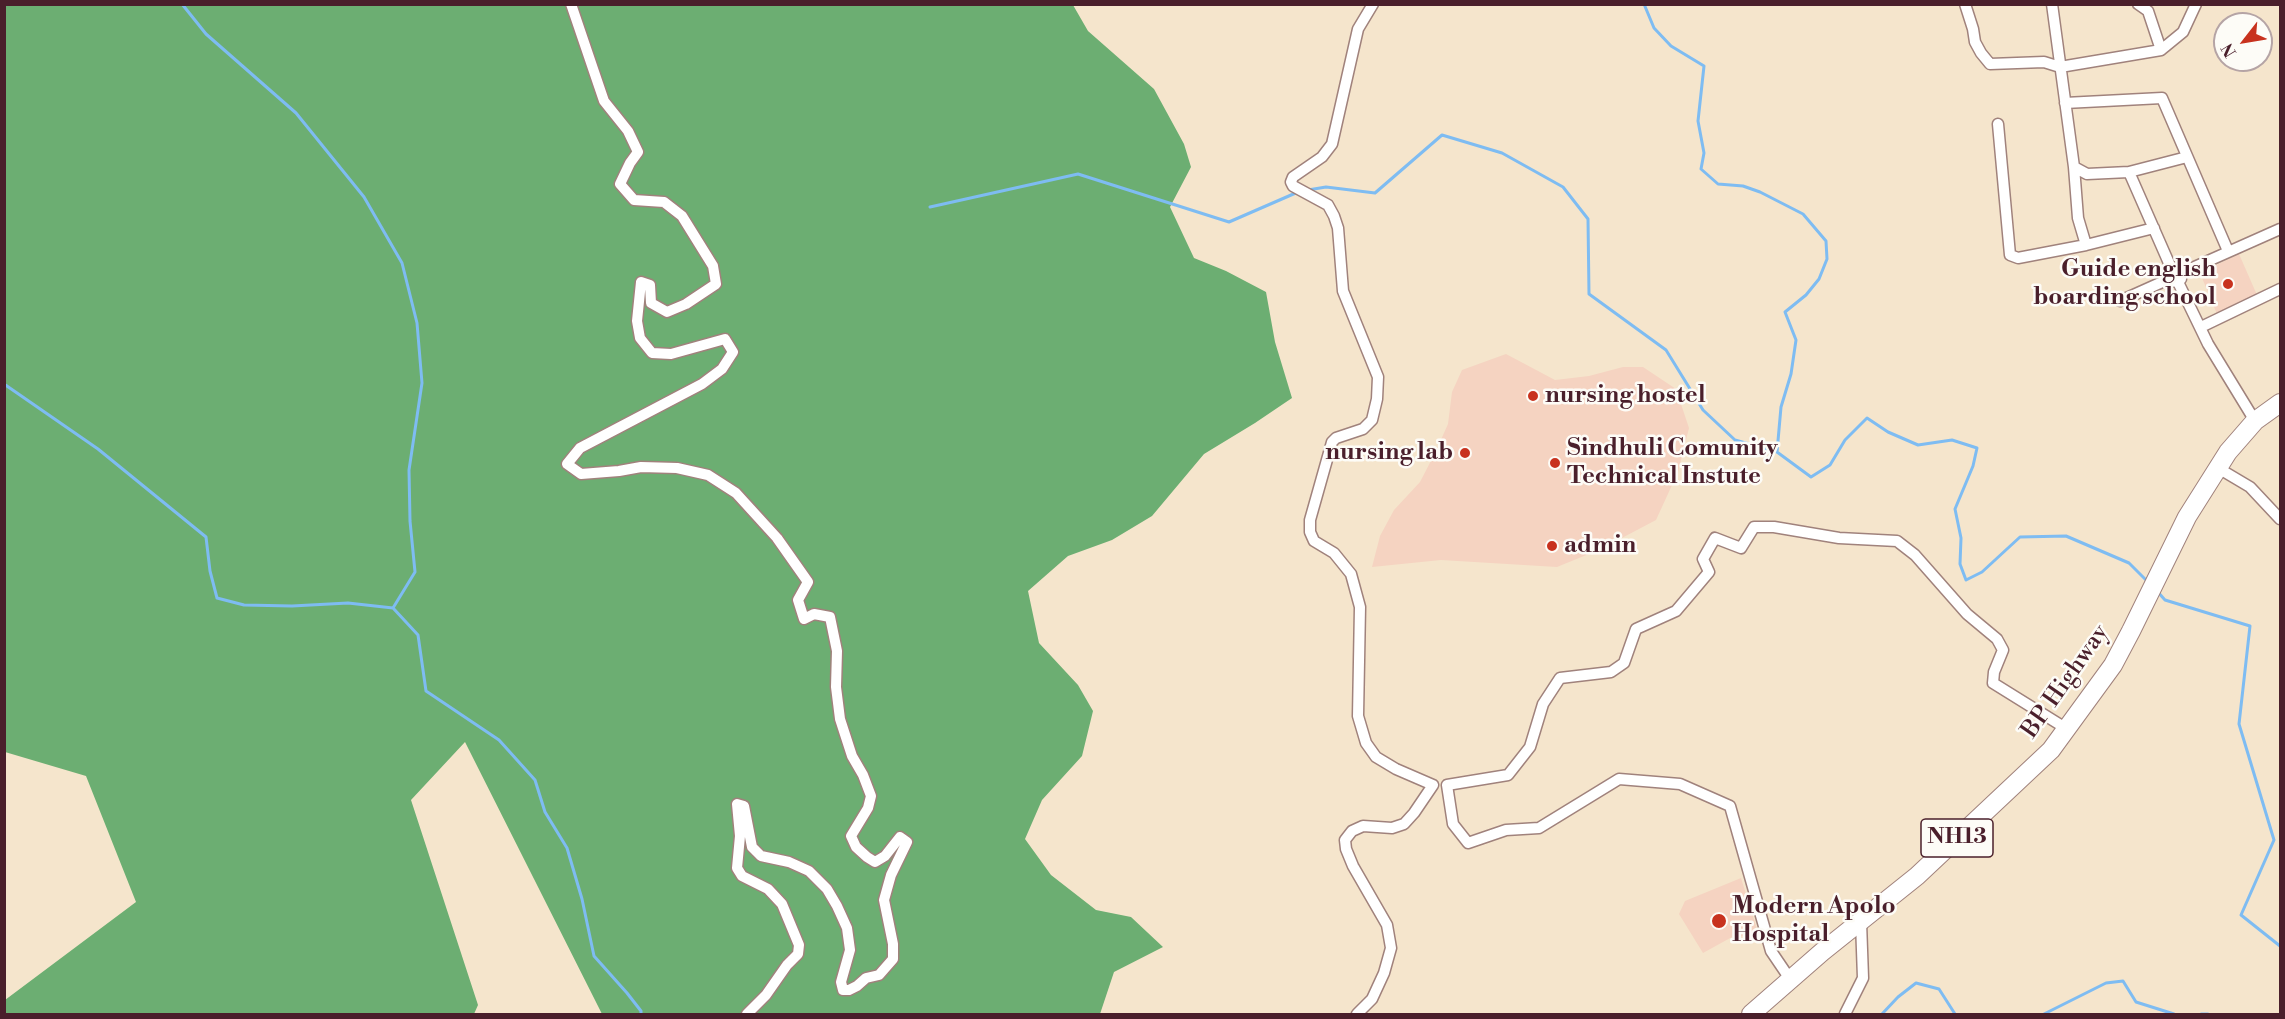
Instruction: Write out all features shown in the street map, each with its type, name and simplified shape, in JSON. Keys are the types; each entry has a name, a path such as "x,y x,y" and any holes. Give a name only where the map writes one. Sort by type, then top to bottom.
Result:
{"highway":[{"name":"BP Highway","path":"1751,1014 1933,861 2051,750 2113,664 2169,550 2218,468 2238,439 2255,421 2280,403"}],"street":[{"path":"571,4 604,101 628,131 638,152 620,184 634,200 664,202 682,216 712,266 716,284 686,304 667,312 651,303 650,285 641,282 637,321 640,338 652,353 671,354 725,339 733,352 722,369 702,384 580,448 567,465 581,474 641,467 677,468 708,475 736,493 777,538 808,582 798,600 804,620 814,614 830,617 837,651 836,687 840,719 852,756 872,796 868,808 851,837 856,847 875,862 885,856 900,837 907,842 891,875 884,900 892,944 892,959 879,975 866,978 849,990 843,990 841,982 850,950 847,928 837,906 827,889 809,871 789,862 761,856 752,847 744,806 736,804 740,836 737,868 742,876 768,889 782,904 799,945 798,954 787,964 766,995 747,1014"},
{"path":"1373,4 1358,29 1332,144 1322,157 1293,177 1292,182 1293,186 1328,205 1334,216 1338,228 1342,291 1378,377 1377,399 1372,420 1364,429 1336,438 1332,442 1310,520 1310,532 1314,541 1334,553 1351,574 1360,607 1358,716 1366,743 1376,757 1432,785 1447,785 1508,775 1530,747 1543,704 1560,678 1611,672 1624,663 1636,629 1676,611 1709,572 1702,559 1715,538 1741,548 1754,527 1774,526 1839,538 1898,541 1915,555 1967,614 1997,639 2003,650 1994,672 1993,683 2067,729"},
{"path":"1965,4 1975,42 1990,64 2044,62 2060,67 2161,50 2183,32 2196,4"},
{"path":"2052,4 2074,167 2078,218 2086,245"},
{"path":"2138,4 2148,11 2161,50"},
{"path":"2065,103 2162,98 2228,251"},
{"path":"1998,124 2010,255 2018,258 2086,245 2154,228"},
{"path":"2074,167 2087,174 2129,171 2187,157"},
{"path":"2129,171 2208,344 2255,421"},
{"path":"2120,301 2280,229"},
{"path":"2201,327 2280,289"},
{"path":"2218,468 2250,487 2280,519"},
{"path":"1447,785 1453,824 1468,843 1506,830 1539,828 1619,779 1680,784 1730,806 1771,951 1790,979"},
{"path":"1361,1013 1372,999 1384,973 1391,948 1387,925 1353,866 1346,849 1346,840 1352,831 1362,826 1392,828 1404,824 1432,785"},
{"path":"1845,1014 1863,978 1861,922"}],"shaded area":[{"name":"Guide english boarding school","path":"2239,254 2257,295 2217,314 2200,273"},
{"name":"Sindhuli Comunity Technical Instute","path":"1506,354 1555,380 1589,376 1623,367 1643,367 1676,389 1689,428 1678,472 1656,520 1601,549 1557,567 1441,560 1372,567 1380,536 1394,510 1420,482 1435,453 1448,424 1452,392 1462,370"},
{"name":"Modern Apolo Hospital","path":"1741,878 1757,929 1734,940 1732,937 1703,953 1679,914 1685,901"}],"green space":[{"path":"5,5 1073,5 1088,31 1154,89 1184,144 1191,167 1170,207 1194,258 1226,271 1266,292 1275,342 1292,398 1204,454 1152,516 1112,540 1068,556 1028,591 1039,643 1078,685 1093,711 1082,756 1042,800 1025,839 1051,875 1096,910 1131,917 1163,947 1114,972 1100,1014 602,1014 465,742 411,800 478,1005 474,1014 5,1014 5,1000 136,902 86,776 5,752"}],"waterway":[{"path":"182,4 206,34 296,113 364,197 402,263 417,323 422,383 409,470 410,521 415,572 393,608"},
{"path":"1644,4 1654,28 1671,46 1704,66 1698,121 1704,153 1701,169 1718,184 1743,186 1803,214 1826,241 1827,259 1819,279 1806,295 1785,312 1796,340 1791,374 1781,407 1777,452"},
{"path":"1308,190 1326,187 1375,193 1442,135 1502,153 1563,187 1588,219 1589,294 1666,350 1703,410 1735,440 1777,452 1811,477 1830,465 1845,440 1867,418 1888,432 1918,445 1952,440 1977,448 1973,466 1955,509 1961,538 1960,564 1966,580 1982,572 2020,537 2066,536 2129,563 2148,582"},
{"path":"930,207 1078,174 1229,222 1298,192"},
{"path":"4,384 98,449 206,537 210,571 217,598 244,605 292,606 348,603 393,608 418,635 426,691 499,740 535,780 545,812 567,848 582,899 594,956 627,993 641,1014"},
{"path":"2157,591 2165,600 2250,626 2239,724 2274,840 2241,915 2280,946"},
{"path":"2044,1014 2106,983 2123,981 2136,1002 2174,1014"},
{"path":"1882,1014 1916,983 1939,989 1955,1014"},
{"path":"2201,1014 2208,1014"}],"place":[{"name":"Guide english boarding school","path":"2228,284"},
{"name":"nursing hostel","path":"1533,396"},
{"name":"nursing lab","path":"1465,453"},
{"name":"Sindhuli Comunity Technical Instute","path":"1555,463"},
{"name":"admin","path":"1552,546"},
{"name":"Modern Apolo Hospital","path":"1719,921"}]}
